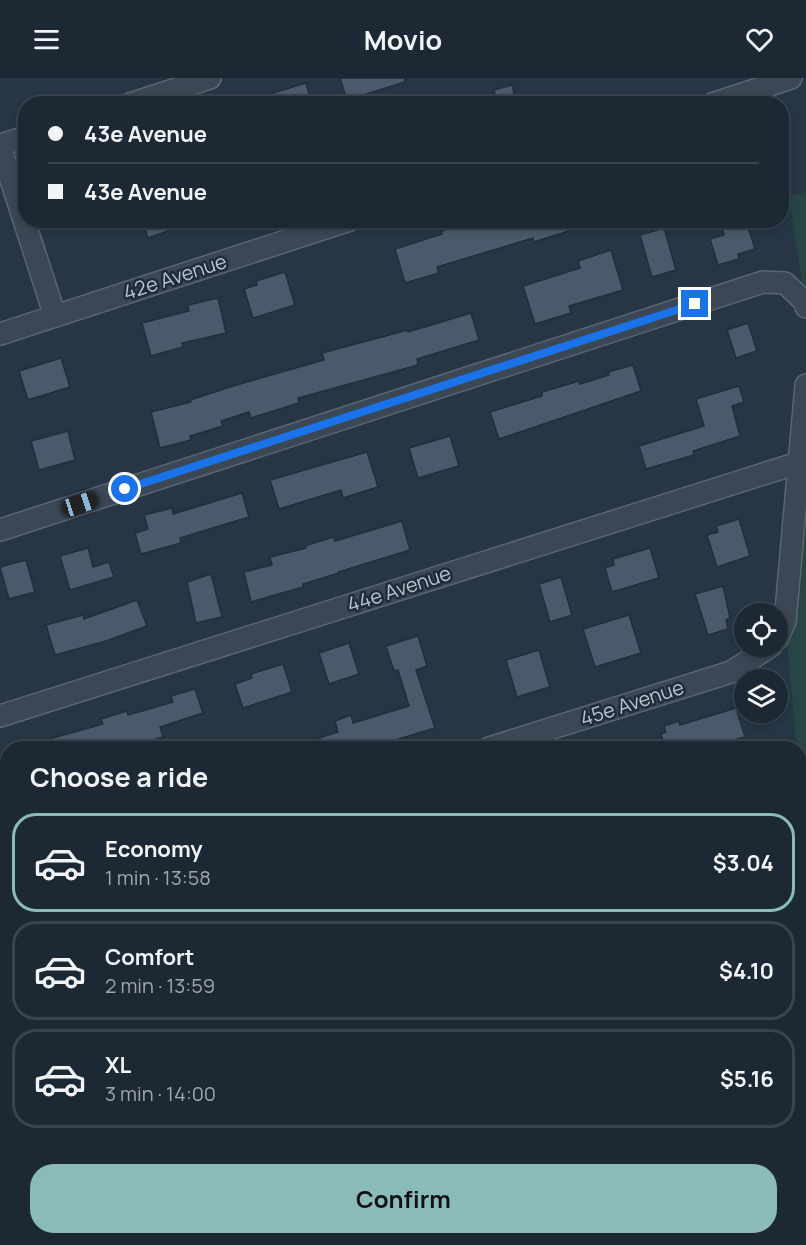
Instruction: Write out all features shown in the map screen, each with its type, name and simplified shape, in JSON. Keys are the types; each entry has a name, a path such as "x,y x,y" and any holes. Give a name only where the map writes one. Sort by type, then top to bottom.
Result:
{"street":[{"path":"155,96 210,78"},
{"path":"736,96 791,78"},
{"path":"18,139 0,145 18,201"},
{"path":"27,228 55,316"},
{"name":"42e Avenue","path":"0,334 325,228"},
{"path":"0,530 763,282 785,283 805,302 806,307"},
{"path":"787,603 806,386"},
{"name":"44e Avenue","path":"0,716 798,463"},
{"name":"45e Avenue","path":"511,741 731,672 754,657"}],"green space":[{"path":"806,192 806,307 789,197"},
{"path":"806,385 806,741 796,741 788,654 787,603"}],"building":[{"path":"340,78 405,78 405,82 360,96 346,96"},
{"path":"306,83 310,96 263,96"},
{"path":"512,85 515,96 496,96 494,90"},
{"path":"145,228 177,228 148,238"},
{"path":"450,228 578,228 534,242 533,238 437,267 439,273 405,283 395,249 442,234 441,231"},
{"path":"664,228 676,270 652,277 640,235"},
{"path":"722,228 748,228 755,249 738,254 739,259 718,265 710,239 724,235"},
{"path":"611,250 623,290 569,306 571,313 535,324 523,286 580,268 578,261"},
{"path":"285,272 295,305 253,318 244,289 257,285 256,281"},
{"path":"218,298 226,333 182,343 183,347 151,356 142,323 189,311 188,305"},
{"path":"471,313 479,340 417,359 418,365 298,398 299,403 251,418 249,412 221,421 223,426 190,436 191,440 160,448 151,412 191,402 190,400 233,386 324,360 322,353 408,330 408,332"},
{"path":"748,323 757,351 736,358 727,330"},
{"path":"61,358 70,387 28,400 19,371"},
{"path":"633,365 641,391 499,439 490,412 542,396 542,392 579,381 580,384 609,375 608,372"},
{"path":"739,386 744,402 732,406 740,436 693,451 694,455 646,469 639,446 704,426 696,399"},
{"path":"68,431 75,460 39,470 31,441"},
{"path":"450,436 459,466 418,478 409,448"},
{"path":"367,452 378,487 343,498 341,490 279,509 270,480"},
{"path":"242,493 249,517 180,538 181,543 141,554 135,533 148,529 144,515 172,508 173,514"},
{"path":"739,519 750,556 717,567 707,535 718,532 716,526"},
{"path":"402,521 410,550 303,584 303,587 251,602 244,572 272,565 270,557 306,548 305,546 333,537 335,541"},
{"path":"88,548 93,567 109,562 114,577 70,590 60,556"},
{"path":"650,548 659,578 612,592 605,568 614,565 613,559"},
{"path":"26,560 35,592 9,599 0,567"},
{"path":"211,574 222,617 196,623 187,582"},
{"path":"561,577 572,615 550,622 539,584"},
{"path":"723,586 730,618 726,620 728,629 708,635 695,594"},
{"path":"137,600 147,626 106,641 55,655 46,625 83,615 84,619"},
{"path":"629,615 641,653 595,667 583,629"},
{"path":"418,636 427,666 416,670 435,728 392,741 310,741 338,732 335,721 351,715 353,723 409,706 398,670 394,671 386,646"},
{"path":"349,643 359,674 329,684 319,653"},
{"path":"539,650 550,687 517,697 506,660"},
{"path":"283,664 292,692 243,708 235,684 252,678 251,674"},
{"path":"195,689 203,713 160,727 163,737 150,741 42,741 103,724 101,719 127,711 128,715 173,702 171,696"},
{"path":"734,709 734,723 741,723 745,737 731,741 663,741 661,734 666,732 664,726 679,721 680,725"}],"route":[{"path":"125,489 695,304"}]}
